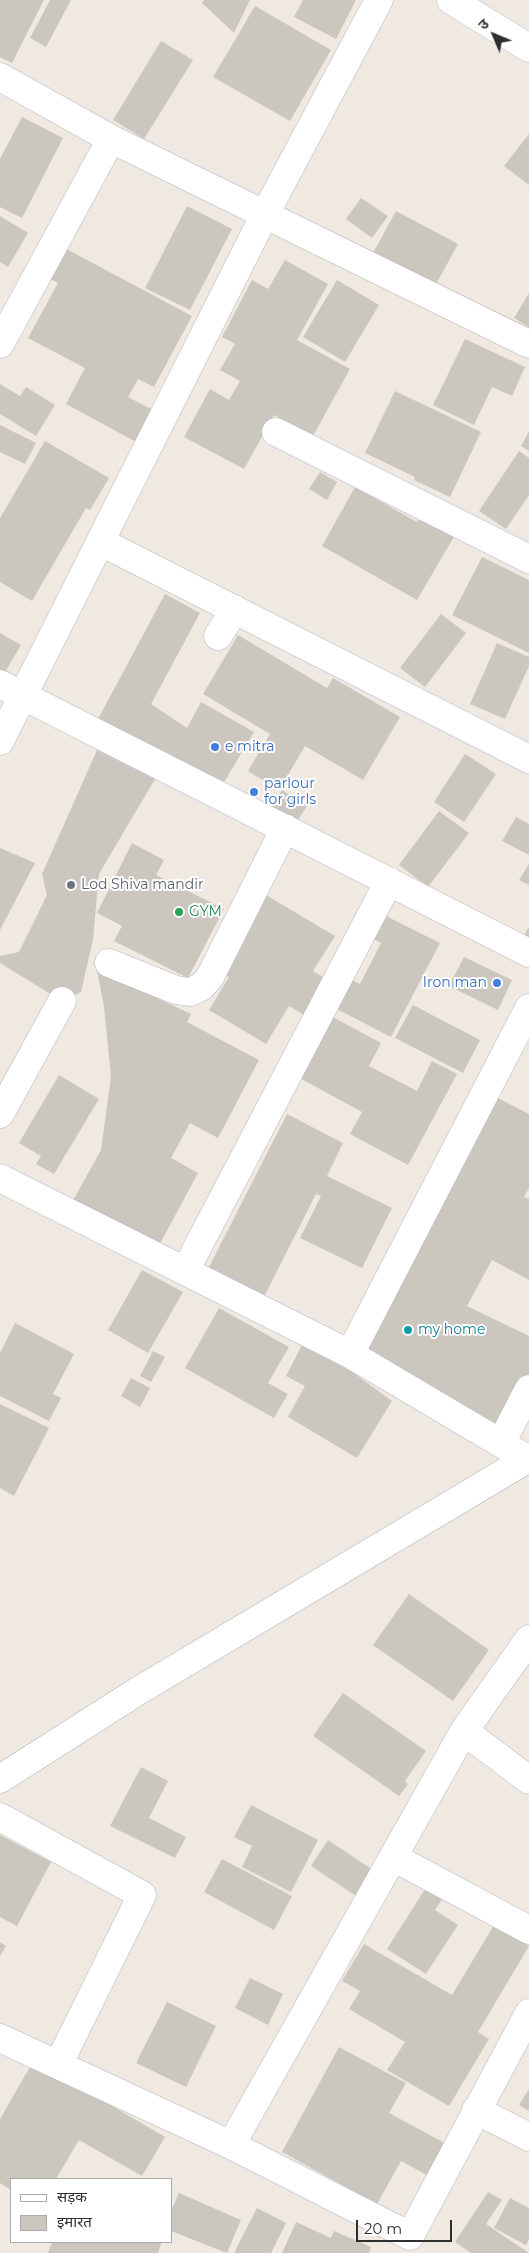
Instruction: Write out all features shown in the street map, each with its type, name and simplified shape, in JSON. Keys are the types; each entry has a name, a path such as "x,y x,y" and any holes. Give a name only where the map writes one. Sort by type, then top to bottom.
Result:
{"street":[{"path":"0,741 12,690 101,542 265,214 379,0"},
{"path":"451,0 529,48"},
{"path":"0,77 111,139 529,344"},
{"path":"0,344 111,139"},
{"path":"276,432 529,559"},
{"path":"101,542 529,759"},
{"path":"218,636 235,609"},
{"path":"12,690 389,880 529,953"},
{"path":"110,963 176,990 190,992 201,987 210,978 285,828"},
{"path":"185,1271 389,880"},
{"path":"0,1114 62,1001"},
{"path":"350,1354 529,1008"},
{"path":"0,1178 350,1354 528,1459 138,1691 0,1779"},
{"path":"501,1443 529,1389"},
{"path":"230,2145 464,1731 529,1639"},
{"path":"464,1731 529,1780"},
{"path":"0,1817 142,1896 59,2064"},
{"path":"393,1857 529,1930"},
{"path":"0,2038 230,2145 406,2245 529,2013"},
{"path":"476,2110 529,2137"}],"building":[{"path":"0,0 44,0 12,63 0,57"},
{"path":"50,0 71,0 46,47 30,38"},
{"path":"204,0 250,0 234,33 202,3"},
{"path":"303,0 356,0 336,39 294,17"},
{"path":"255,6 331,50 290,121 213,77"},
{"path":"161,41 193,60 144,139 113,120"},
{"path":"22,117 63,138 22,218 0,207 0,159"},
{"path":"529,134 529,185 504,166"},
{"path":"361,198 388,216 372,238 346,219"},
{"path":"187,206 232,229 190,310 145,288"},
{"path":"396,211 458,244 434,288 372,255"},
{"path":"0,216 28,233 8,267 0,262"},
{"path":"59,245 192,316 154,387 138,379 128,397 155,411 138,443 66,404 85,368 28,338 58,283 43,275"},
{"path":"285,260 328,284 297,340 350,369 313,436 274,415 244,469 184,437 210,389 229,400 240,381 220,370 235,344 222,337 252,280 268,289"},
{"path":"337,280 379,305 345,362 303,337"},
{"path":"529,293 529,327 514,318"},
{"path":"465,339 525,367 512,396 492,387 474,425 433,405"},
{"path":"0,384 20,396 26,387 55,405 36,436 0,414"},
{"path":"395,391 481,432 450,497 414,480 415,477 365,453"},
{"path":"0,425 36,443 25,464 0,452"},
{"path":"529,431 529,451 521,446"},
{"path":"45,441 109,478 90,510 86,508 32,601 0,582 0,518"},
{"path":"519,451 529,458 529,495 506,529 479,511"},
{"path":"320,472 337,482 327,500 309,489"},
{"path":"355,487 417,522 420,515 455,535 417,600 322,546"},
{"path":"482,557 529,580 529,653 452,615"},
{"path":"165,594 200,613 151,704 187,728 201,702 254,732 220,789 98,719"},
{"path":"441,614 466,633 425,687 400,668"},
{"path":"0,633 21,645 4,674 0,672"},
{"path":"238,635 327,688 333,678 400,717 363,780 305,746 279,790 248,771 270,734 203,694"},
{"path":"497,643 529,657 529,666 505,719 470,704"},
{"name":"Lod Shiva mandir","path":"97,750 155,779 99,874 93,939 81,992 62,1001 0,963 0,956 19,952 47,895 42,874"},
{"path":"465,754 496,774 464,822 434,802"},
{"path":"282,790 307,806 292,829 267,813"},
{"path":"439,811 469,833 428,887 399,865"},
{"path":"516,817 529,824 529,855 502,841"},
{"path":"132,843 164,860 156,875 224,909 188,978 114,941 122,926 97,913"},
{"path":"0,848 35,863 0,930"},
{"path":"529,864 529,885 519,880"},
{"path":"266,895 335,936 313,971 326,979 304,1015 289,1006 266,1044 209,1010 229,977 220,972"},
{"path":"380,913 440,943 391,1037 331,1006 346,977 360,984 381,943 368,936"},
{"path":"529,927 529,941 523,937"},
{"path":"464,957 512,980 498,1010 449,986"},
{"path":"97,970 191,1014 187,1022 259,1060 218,1138 190,1123 171,1158 198,1173 156,1251 70,1206 101,1150 111,1077 104,1007"},
{"path":"413,1005 480,1040 463,1073 395,1038"},
{"path":"329,1015 381,1043 369,1066 417,1091 432,1061 457,1074 408,1165 350,1134 362,1112 296,1076"},
{"path":"59,1075 99,1099 54,1174 36,1164 41,1156 19,1143"},
{"path":"494,1096 529,1114 529,1188 524,1197 529,1199 529,1280 492,1260 467,1306 529,1336 529,1389 501,1443 350,1354"},
{"path":"287,1114 343,1143 327,1176 392,1208 362,1268 300,1238 321,1196 316,1194 263,1299 207,1271"},
{"path":"142,1270 183,1292 148,1353 108,1330"},
{"path":"219,1308 289,1347 268,1383 288,1394 274,1418 185,1368"},
{"path":"15,1323 74,1354 53,1394 61,1398 49,1421 0,1396 0,1353"},
{"path":"302,1345 352,1372 392,1401 357,1458 288,1417 305,1386 286,1376"},
{"path":"153,1351 165,1357 151,1382 140,1376"},
{"path":"131,1378 150,1388 140,1407 121,1396"},
{"path":"0,1404 49,1428 14,1496 0,1488"},
{"path":"409,1594 489,1650 453,1701 373,1645"},
{"path":"343,1693 426,1751 405,1781 408,1784 399,1796 313,1736"},
{"path":"141,1767 168,1781 149,1818 186,1837 175,1858 110,1826"},
{"path":"251,1805 318,1840 291,1892 242,1867 252,1846 234,1837"},
{"path":"0,1835 51,1862 17,1926 0,1917"},
{"path":"328,1840 379,1874 362,1900 311,1866"},
{"path":"222,1859 292,1896 274,1930 204,1892"},
{"path":"427,1886 444,1896 435,1910 458,1925 426,1974 387,1949"},
{"path":"494,1925 529,1946 478,2032 489,2039 449,2106 387,2070 405,2042 349,2009 360,1991 342,1981 364,1944 452,1995"},
{"path":"0,1942 6,1946 0,1956"},
{"path":"250,1978 283,1994 268,2025 235,2008"},
{"path":"167,2002 216,2026 186,2087 136,2063"},
{"path":"339,2047 406,2083 389,2113 452,2147 434,2179 401,2161 377,2204 282,2152"},
{"path":"34,2060 165,2137 142,2176 79,2140 57,2178 10,2178 10,2189 0,2183 0,2119"},
{"path":"529,2089 529,2111 519,2105"},
{"path":"488,2192 502,2200 486,2224 529,2253 471,2253 455,2242"},
{"path":"179,2193 241,2220 227,2253 172,2231 172,2209"},
{"path":"510,2198 529,2208 529,2239 526,2245 494,2228"},
{"path":"257,2208 286,2223 271,2253 234,2253"},
{"path":"296,2222 331,2238 334,2231 371,2247 369,2253 282,2253"},
{"path":"52,2243 162,2243 158,2253 48,2253"}],"place":[{"name":"e mitra","path":"215,747"},
{"name":"parlour for girls","path":"254,792"},
{"name":"Lod Shiva mandir","path":"71,885"},
{"name":"GYM","path":"179,912"},
{"name":"Iron man","path":"497,983"},
{"name":"my home","path":"408,1330"}]}
